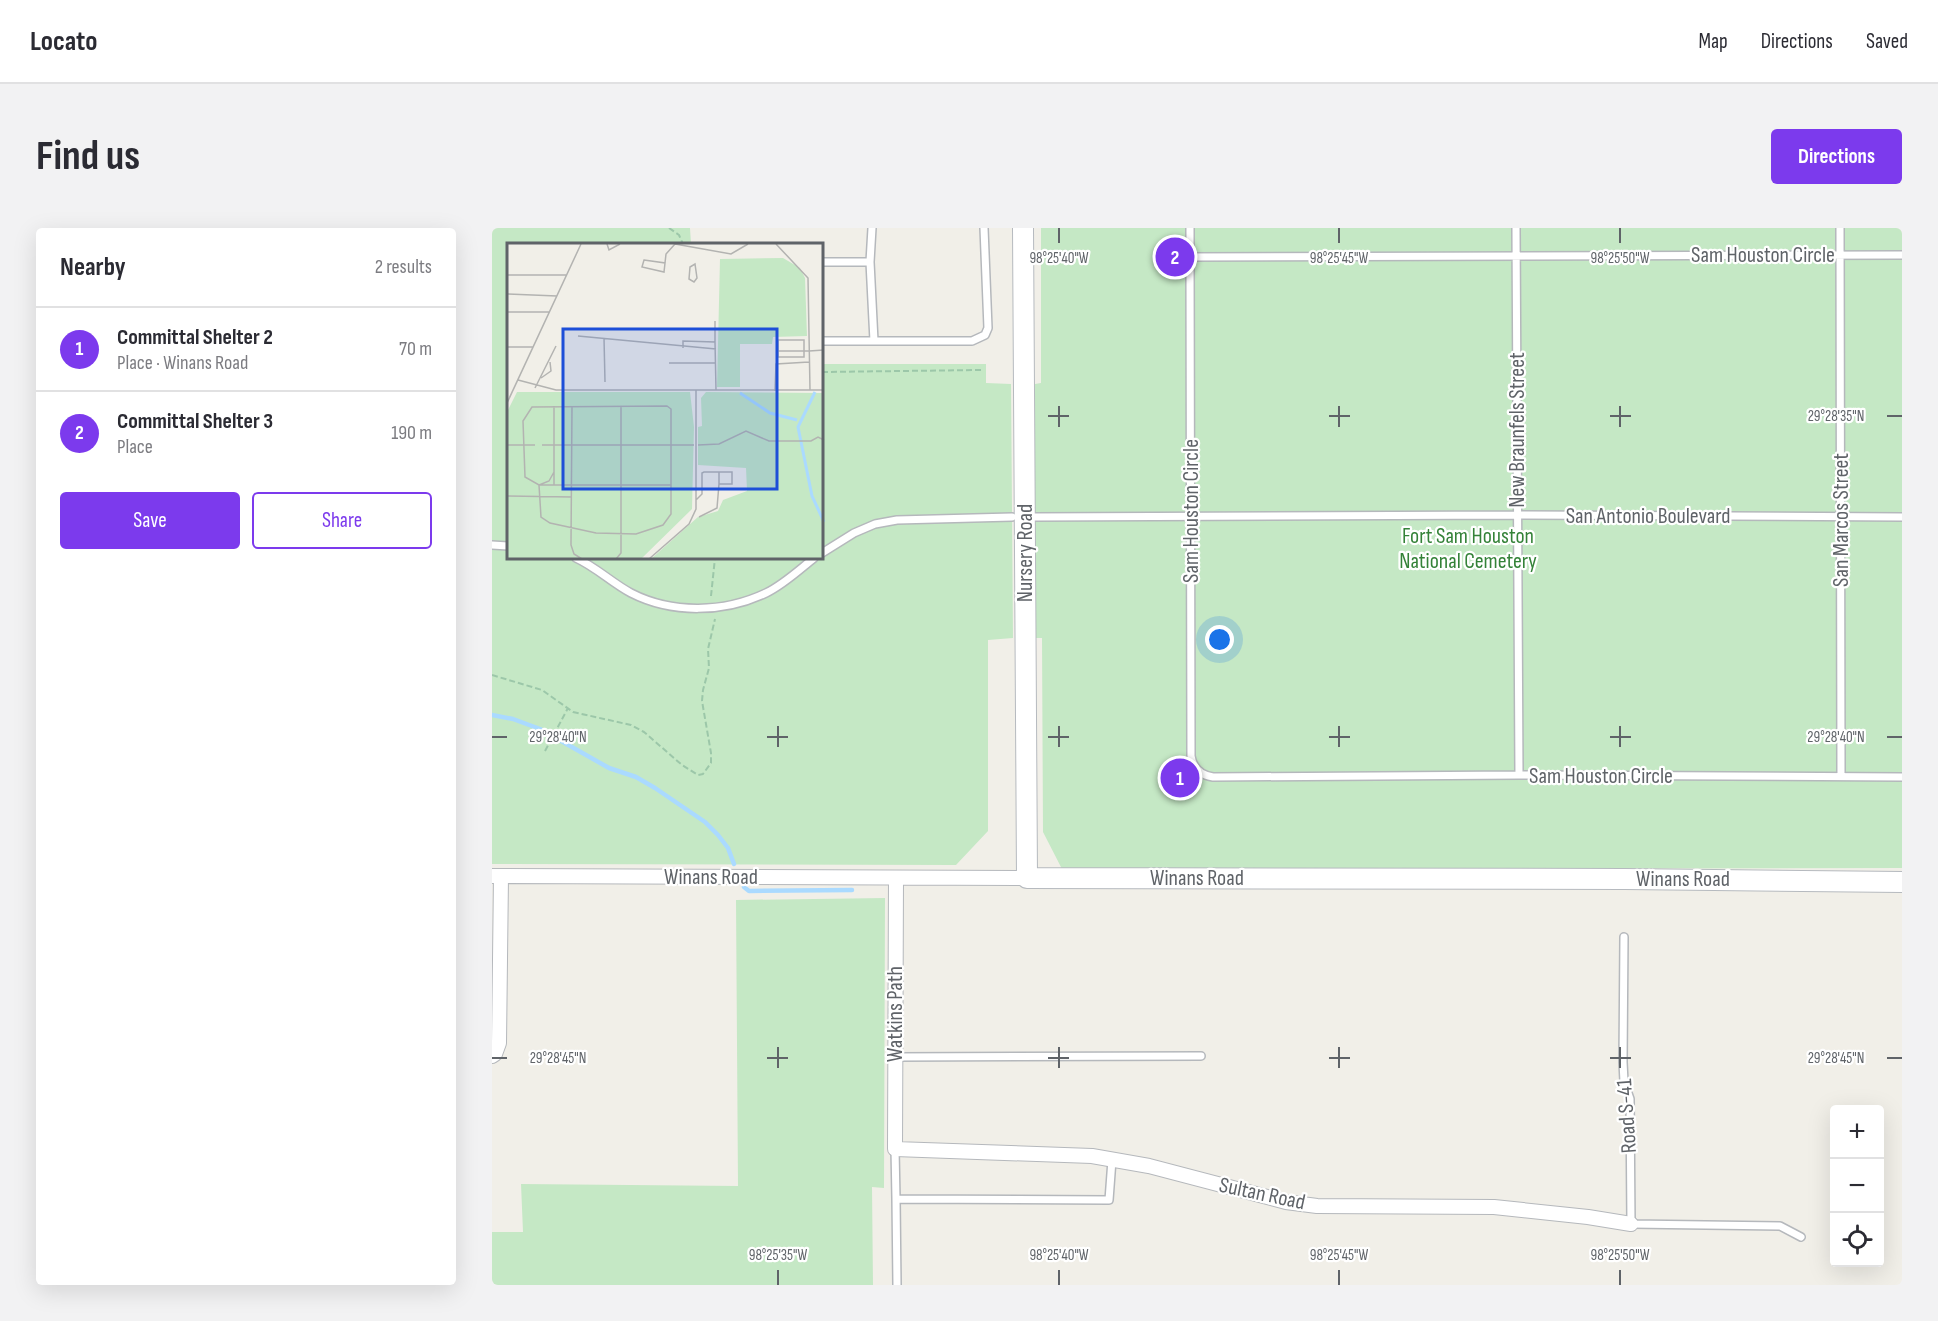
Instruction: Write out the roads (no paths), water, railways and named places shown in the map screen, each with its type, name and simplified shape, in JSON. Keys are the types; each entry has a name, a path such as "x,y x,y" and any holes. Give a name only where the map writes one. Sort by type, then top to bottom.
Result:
{"street":[{"name":"Nursery Road","path":"1023,228 1027,878"},
{"name":"Winans Road","path":"497,876 1902,882"},
{"path":"492,1056 499,1043 497,876"},
{"name":"Watkins Path","path":"895,1149 896,878"},
{"name":"Sultan Road","path":"895,1149 1092,1156 1149,1166 1286,1202 1307,1205 1494,1207 1631,1224"}],"lane":[{"path":"872,228 870,262 874,341"},
{"path":"824,341 972,341 985,335 988,328 984,228"},
{"path":"1190,228 1190,257"},
{"name":"New Braunfels Street","path":"1516,228 1519,775"},
{"name":"San Marcos Street","path":"1840,228 1841,776"},
{"name":"Sam Houston Circle","path":"1902,255 1190,257 1191,756 1198,771 1213,777 1519,775 1902,777"},
{"path":"824,262 870,262"},
{"name":"San Antonio Boulevard","path":"1035,518 1517,515 1902,517"},
{"path":"824,552 854,533 875,524 897,520 1012,518"},
{"path":"492,545 507,546"},
{"path":"579,560 633,595 677,607 698,609 744,602 767,593 812,560"},
{"name":"Road S-41","path":"1624,937 1623,1062 1624,1082 1630,1099 1631,1224"},
{"path":"895,1057 1201,1056"},
{"path":"895,1149 897,1285"},
{"path":"896,1198 1109,1200 1112,1160"},
{"path":"1631,1224 1780,1226 1801,1237"}],"waterway":[{"path":"492,715 513,719 540,729 609,768 636,777 655,788 705,822 728,848 734,864"},
{"path":"744,887 749,891 852,890"}],"place":[{"name":"Committal Shelter 3","path":"1175,257"},
{"name":"Committal Shelter 2","path":"1180,778"}],"park label":[{"name":"Fort Sam Houston National Cemetery","path":"1468,548"}]}
